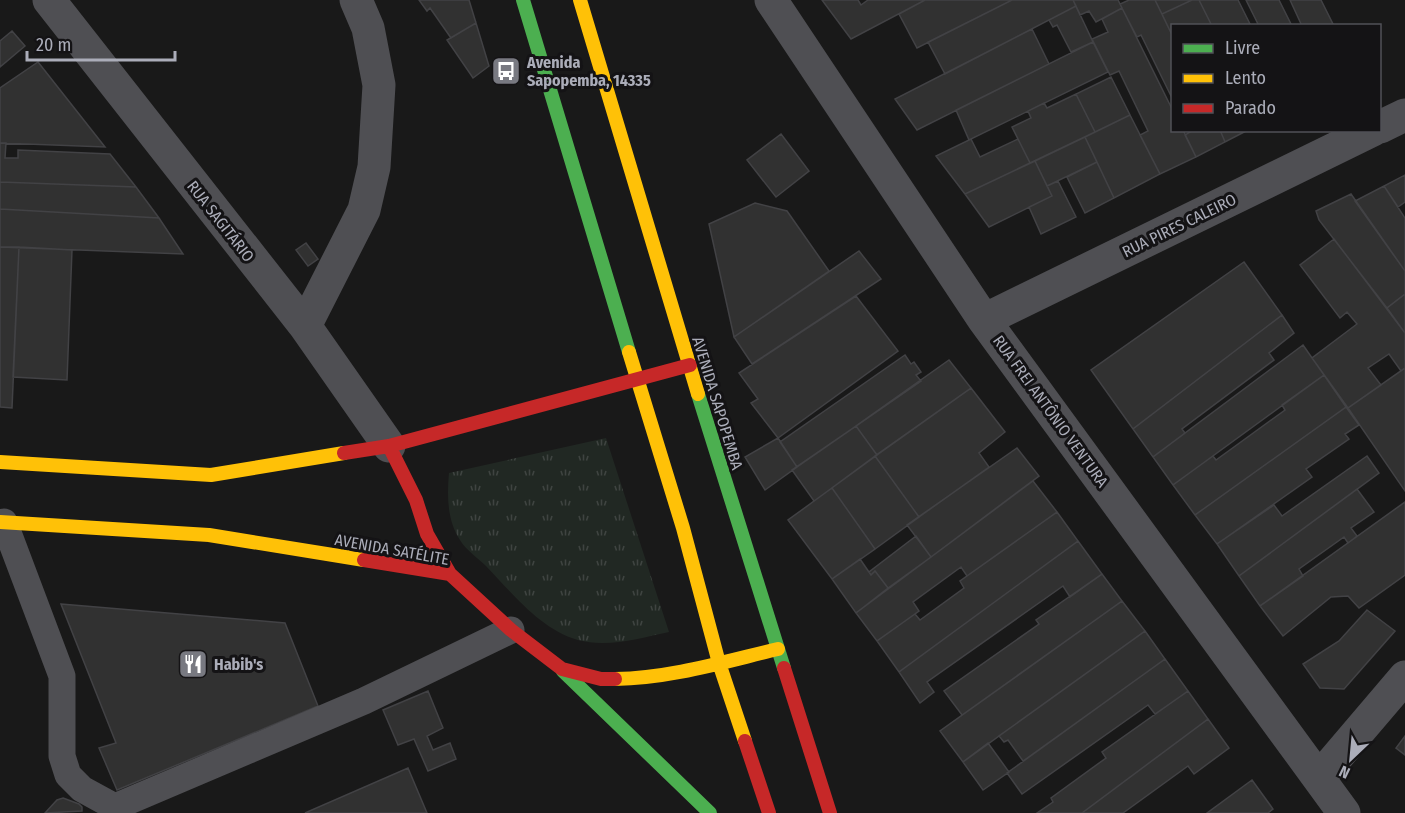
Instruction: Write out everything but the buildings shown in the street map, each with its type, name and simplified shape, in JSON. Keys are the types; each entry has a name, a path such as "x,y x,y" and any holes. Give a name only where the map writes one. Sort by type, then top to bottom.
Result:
{"main road":[{"path":"523,0 683,528 719,663 769,813"},
{"name":"AVENIDA SAPOPEMBA","path":"587,2 735,516 830,813"},
{"path":"0,462 211,475 390,446 690,365"},
{"path":"390,446 416,500 427,534 450,574"},
{"name":"AVENIDA SATÉLITE","path":"2,522 209,535 450,574 511,630 562,669 601,679 674,674 778,649"},
{"path":"562,669 710,813"}],"street":[{"name":"RUA SAGITÁRIO","path":"49,0 305,326 390,446"},
{"path":"305,326 364,210 374,167 379,85 368,28 356,0"},
{"name":"RUA FREI ANTÔNIO VENTURA","path":"770,0 984,320 1344,813"},
{"path":"1381,127 1405,115"},
{"name":"RUA PIRES CALEIRO","path":"984,320 1369,132"},
{"path":"1319,778 1405,677"}],"lane":[{"path":"2,522 62,676 62,756 68,775 82,789 115,807 364,701 511,630"}],"green space":[{"path":"606,438 669,632 612,643 589,642 564,635 539,619 517,599 460,540 450,516 448,490 449,473"}],"traffic: fast":[{"path":"523,0 629,352"},
{"path":"698,394 784,668"},
{"path":"563,671 710,813"}],"traffic: slow":[{"path":"580,0 698,394"},
{"path":"629,352 683,528 719,663 745,741"},
{"path":"0,462 211,475 344,453"},
{"path":"0,522 209,535 364,560"},
{"path":"615,679 656,676 778,649"}],"traffic: jam":[{"path":"344,453 389,446 690,365"},
{"path":"389,446 416,500 427,534 450,574"},
{"path":"364,560 450,574 511,630 562,669 601,679 615,679"},
{"path":"784,668 830,813"},
{"path":"745,741 769,813"}],"place":[{"name":"Avenida Sapopemba, 14335","path":"506,71"},
{"name":"Habib's","path":"193,664"}]}
